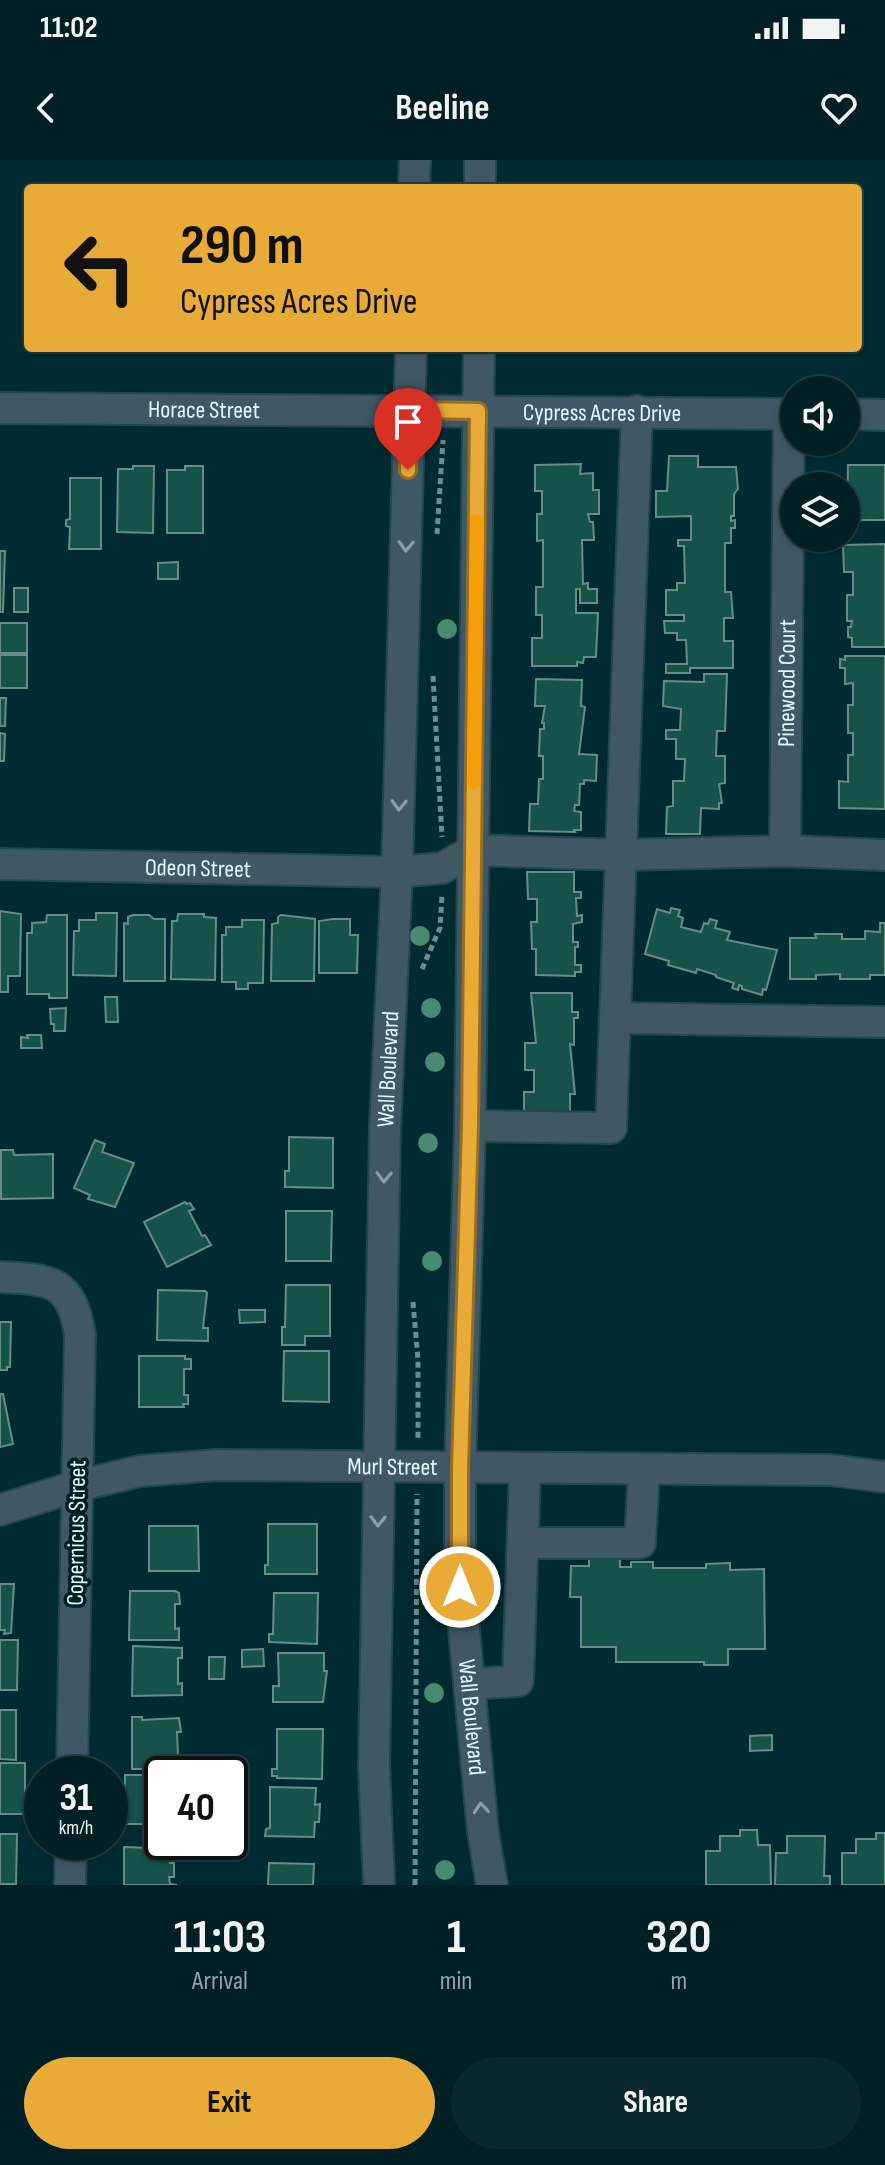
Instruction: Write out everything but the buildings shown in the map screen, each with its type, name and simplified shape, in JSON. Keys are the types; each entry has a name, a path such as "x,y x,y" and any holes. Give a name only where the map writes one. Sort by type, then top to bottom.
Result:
{"street":[{"path":"414,184 415,160"},
{"path":"480,160 480,184"},
{"name":"Wall Boulevard","path":"379,1885 374,1766 385,1128 397,872 411,352"},
{"name":"Wall Boulevard","path":"479,352 470,1126 460,1469 460,1587 483,1832 492,1885"},
{"name":"Horace Street","path":"0,408 409,410"},
{"name":"Cypress Acres Drive","path":"409,410 780,414"},
{"path":"470,1126 611,1128 637,411"},
{"path":"860,414 885,415"},
{"name":"Pinewood Court","path":"785,851 790,456"},
{"path":"474,850 622,855 785,851 885,855"},
{"name":"Odeon Street","path":"0,864 397,872 442,868 474,850"},
{"path":"616,1018 885,1022"},
{"name":"Copernicus Street","path":"0,1277 54,1285 68,1294 77,1312 80,1335 72,1756"},
{"name":"Murl Street","path":"0,1510 77,1486 140,1471 216,1465 830,1470 885,1477"},
{"path":"469,1684 518,1681 525,1469"},
{"path":"523,1543 640,1543 644,1469"},
{"path":"70,1885 71,1860"}],"path":[{"path":"436,545 443,440"},
{"path":"433,666 442,847"},
{"path":"416,982 440,928 442,891"},
{"path":"411,1287 418,1360 418,1441"},
{"path":"415,1885 417,1496"}],"slow traffic":[{"path":"474,782 477,521"}],"route":[{"path":"408,470 409,410 478,411 470,1126 460,1469 460,1587"}]}
